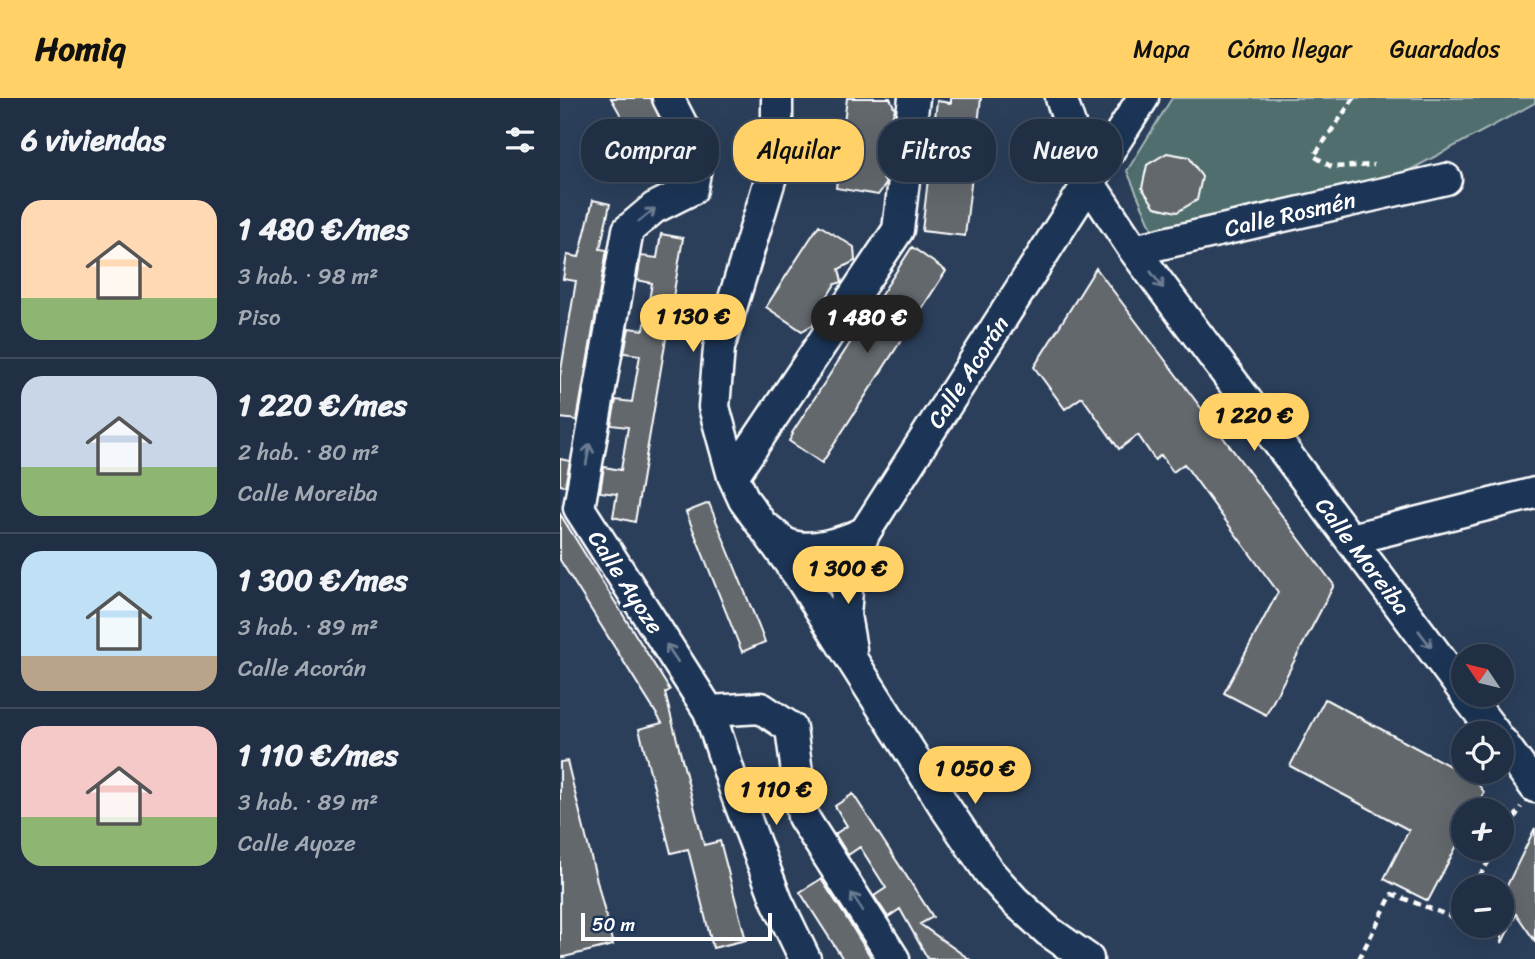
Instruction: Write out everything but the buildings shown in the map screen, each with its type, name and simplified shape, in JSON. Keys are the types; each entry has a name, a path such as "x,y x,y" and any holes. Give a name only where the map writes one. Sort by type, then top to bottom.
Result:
{"street":[{"name":"Calle Ayoze","path":"668,98 698,156 692,189 654,208 628,230 579,508 709,711 737,796 777,901 805,959"},
{"path":"777,98 777,157 719,348 714,407 733,476 757,521 799,576 989,872 1014,900 1048,931 1088,959"},
{"path":"733,476 898,230 914,98"},
{"name":"Calle Moreiba","path":"1061,98 1090,184 1134,250 1451,674"},
{"name":"Calle Acorán","path":"853,663 845,615 849,567 865,533 1143,98"},
{"name":"Calle Rosmén","path":"1134,250 1446,179"},
{"path":"1351,539 1535,493"},
{"path":"757,521 788,544 803,546 835,546 865,533"},
{"path":"1475,707 1486,721"},
{"path":"709,711 761,708 791,728 803,817 894,959"},
{"path":"1514,758 1534,786"}],"path":[{"path":"1354,98 1314,156 1332,167 1378,165 1384,193"},
{"path":"1514,819 1534,786"},
{"path":"1359,959 1392,894 1451,916"}],"green space":[{"path":"1172,98 1535,98 1535,103 1408,171 1156,238 1127,171"}]}
